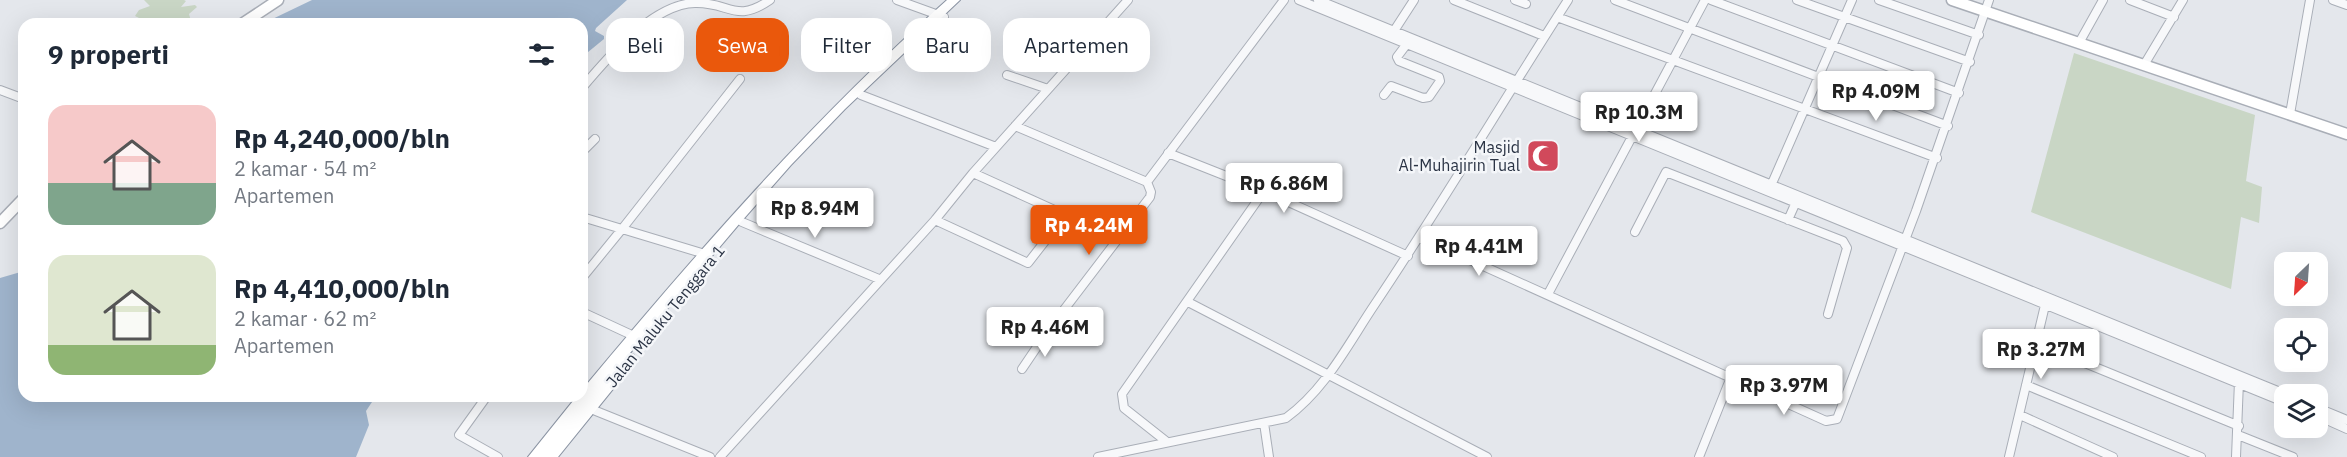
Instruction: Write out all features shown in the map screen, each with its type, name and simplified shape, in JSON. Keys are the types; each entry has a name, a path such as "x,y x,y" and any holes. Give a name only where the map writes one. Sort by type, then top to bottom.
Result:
{"highway":[{"name":"Jalan Maluku Tenggara 1","path":"588,401 792,165 941,16 954,0"},
{"name":"Jalan Maluku Tenggara 1","path":"588,401 636,337 796,150 941,16 963,0"},
{"name":"Jalan Maluku Tenggara 1","path":"536,457 587,402"},
{"name":"Jalan Maluku Tenggara 1","path":"549,457 587,402"}],"street":[{"path":"251,18 278,0"},
{"path":"588,81 667,9 703,3 748,14 770,0"},
{"path":"897,0 941,16"},
{"path":"720,457 879,279 935,220 973,173 1128,0"},
{"path":"1147,182 1284,0"},
{"path":"1299,0 1631,136 1770,188 2046,300 2240,380 2274,397"},
{"path":"1318,0 1636,128 1796,202 1906,243"},
{"path":"1390,39 1414,0"},
{"path":"1454,0 1544,36"},
{"path":"1515,0 1526,4"},
{"path":"1098,457 1286,418 1309,399 1408,256 1567,0"},
{"path":"1615,0 1948,126"},
{"path":"1548,294 1705,0"},
{"path":"1711,0 1959,93"},
{"path":"1797,0 1970,62"},
{"path":"1770,188 1852,0"},
{"path":"1879,0 1979,35"},
{"path":"1952,0 2347,134"},
{"path":"1419,237 1826,421 1837,418 1937,159 1989,0"},
{"path":"2079,43 2103,0"},
{"path":"2130,0 2175,17"},
{"path":"2144,65 2175,17 2183,0"},
{"path":"2290,114 2310,0"},
{"path":"2333,0 2347,5"},
{"path":"1557,17 1937,159"},
{"path":"1384,95 1391,86 1423,98 1429,97 1440,81 1439,77 1399,61 1397,57 1406,45"},
{"path":"1007,75 1048,89"},
{"path":"588,271 740,79"},
{"path":"0,90 18,97"},
{"path":"861,95 996,147"},
{"path":"1015,126 1147,182 1151,192 1150,197 1047,332 1022,369"},
{"path":"588,146 595,140"},
{"path":"1168,153 1264,191 1408,256"},
{"path":"1635,232 1666,172 1847,244 1828,314"},
{"path":"935,220 1028,263 1063,218 1061,213 973,173"},
{"path":"1167,442 1124,408 1122,394 1264,191"},
{"path":"1788,220 1796,202"},
{"path":"0,224 18,204"},
{"path":"588,219 705,254"},
{"path":"742,222 879,279"},
{"path":"2009,457 2046,300"},
{"path":"1188,302 1487,457"},
{"path":"588,315 636,337"},
{"path":"2036,343 2293,457"},
{"path":"1700,457 1731,377"},
{"path":"2240,380 2274,391"},
{"path":"2236,457 2240,380"},
{"path":"2026,385 2201,457"},
{"path":"483,402 459,435 498,457"},
{"path":"584,406 710,457"},
{"path":"2328,412 2347,420"},
{"path":"2020,415 2113,457"},
{"path":"2328,420 2347,429"},
{"path":"1264,423 1269,457"}],"green space":[{"path":"144,0 184,0 186,1 181,7 195,5 197,7 189,14 190,18 139,18 135,16 139,10 150,6"},
{"path":"2074,53 2255,115 2246,181 2262,187 2259,223 2241,217 2231,289 2031,212"}],"water":[{"path":"312,0 627,0 596,28 595,31 604,36 604,39 588,52 588,18 274,18"},
{"path":"18,273 18,402 372,402 366,411 369,425 356,457 0,457 0,278"}],"place":[{"name":"Masjid Al-Muhajirin Tual","path":"1543,156"}]}
